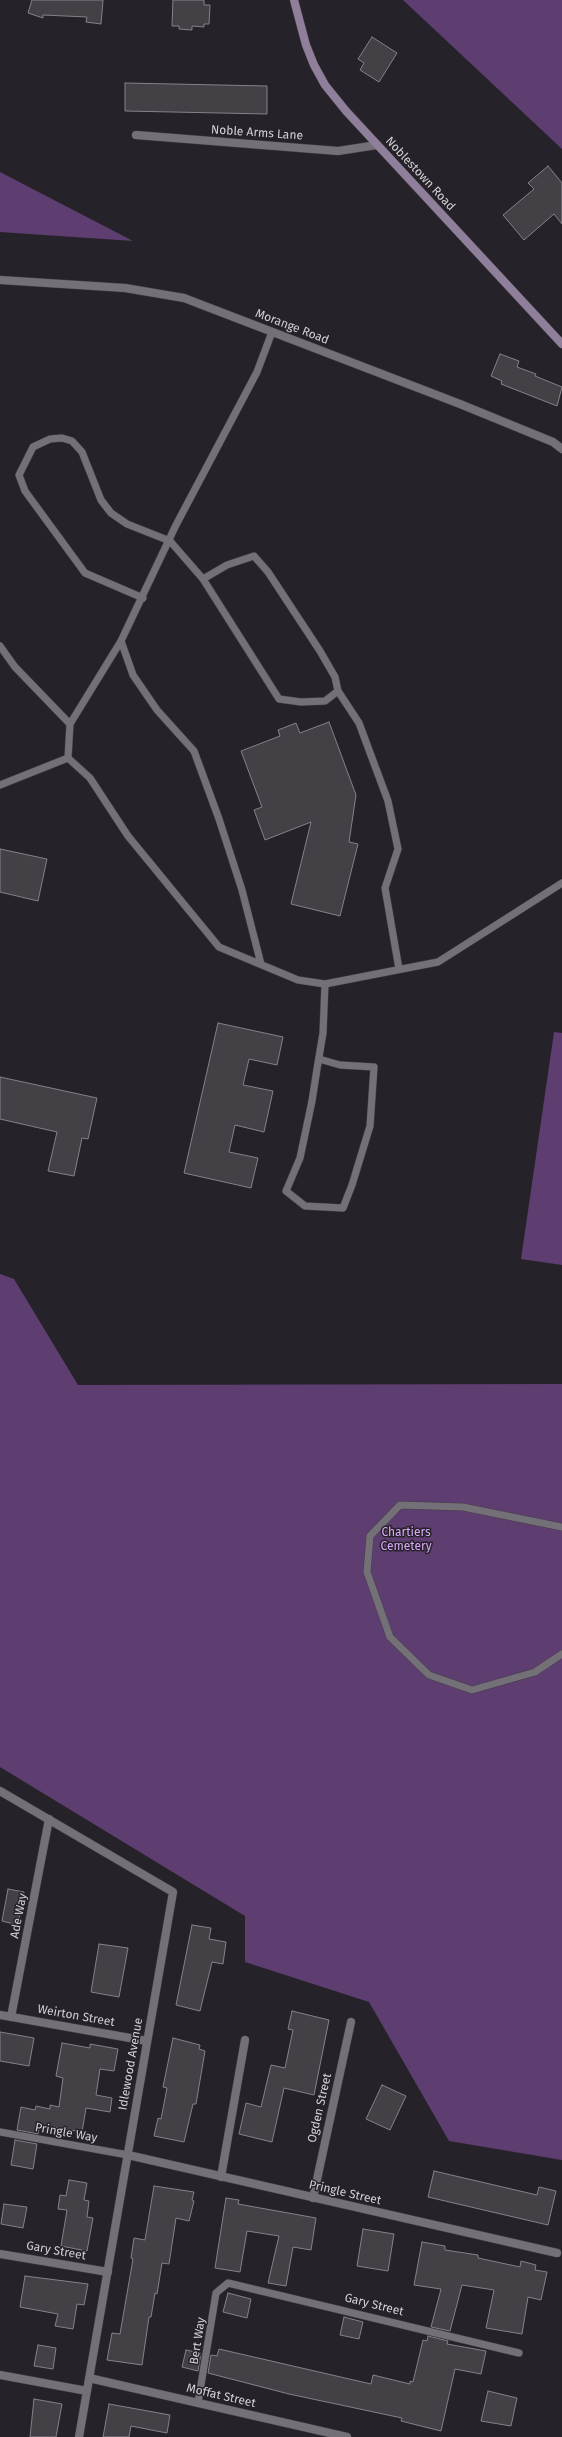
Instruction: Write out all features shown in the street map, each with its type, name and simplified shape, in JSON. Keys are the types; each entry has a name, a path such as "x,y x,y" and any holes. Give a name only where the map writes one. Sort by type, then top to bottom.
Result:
{"main road":[{"name":"Noblestown Road","path":"294,0 306,45 325,85 346,112 561,340"}],"street":[{"name":"Noble Arms Lane","path":"136,135 338,151 377,145"},
{"name":"Morange Road","path":"0,280 125,288 184,298 460,404 553,442 562,449"},
{"name":"Idlewood Avenue","path":"0,1791 173,1892 79,2437"},
{"name":"Ade Way","path":"11,2017 49,1819"},
{"name":"Weirton Street","path":"0,2015 147,2041"},
{"name":"Ogden Street","path":"313,2198 351,2022"},
{"path":"221,2177 245,2040"},
{"name":"Pringle Street","path":"128,2155 557,2253"},
{"name":"Gary Street","path":"0,2254 108,2272"},
{"path":"0,2376 87,2391"},
{"name":"Moffat Street","path":"89,2378 347,2437"}],"lane":[{"path":"68,758 70,724 121,641 170,541 257,372 272,332"},
{"path":"143,598 85,573 25,491 19,475 33,448 50,439 62,438 72,441 82,452 101,500 111,513 127,524 170,541 203,579 279,700 325,702 338,691"},
{"path":"203,579 227,565 254,556 268,572 320,651 335,677 338,691 359,723 388,801 398,849 385,888 400,969"},
{"path":"121,641 133,675 157,710 194,751 242,890 261,964"},
{"path":"0,646 15,667 70,724"},
{"path":"68,758 90,778 128,836 219,947 298,980 325,984 438,962 562,883"},
{"path":"0,785 68,758"},
{"path":"319,1059 340,1065 374,1067 370,1126 343,1208 306,1206 286,1191 300,1158 312,1101 323,1033 325,984"},
{"path":"562,1527 464,1507 400,1505 370,1536 367,1572 390,1637 429,1675 472,1690 535,1672 562,1654"},
{"name":"Pringle Way","path":"0,2132 128,2155"},
{"name":"Gary Street","path":"223,2285 233,2282 519,2353"},
{"name":"Bert Way","path":"198,2403 216,2293 223,2285"}],"green space":[{"path":"403,0 562,0 562,149"},
{"path":"0,172 133,241 0,232"},
{"path":"554,1032 562,1033 562,1265 521,1259"},
{"name":"Chartiers Cemetery","path":"0,1274 14,1279 78,1385 562,1384 562,2160 449,2141 369,2002 245,1962 245,1916 0,1767"}],"building":[{"path":"32,0 103,0 101,24 86,22 87,17 43,15 43,18 28,13"},
{"path":"173,0 204,0 204,5 210,5 209,24 204,24 204,27 192,26 192,30 179,29 179,26 172,26"},
{"path":"372,37 397,53 379,82 360,70 364,63 358,59"},
{"path":"125,83 267,86 267,114 125,111"},
{"path":"548,166 562,183 562,224 554,214 524,240 503,215 534,189 528,183"},
{"path":"500,354 519,361 517,367 536,374 535,376 562,387 557,406 501,384 502,381 491,376"},
{"path":"329,722 356,795 349,842 358,844 340,916 291,904 311,822 265,840 254,810 262,807 241,751 280,736 278,730 296,723 300,733"},
{"path":"0,849 47,859 38,901 0,892"},
{"path":"218,1023 283,1037 277,1065 249,1059 243,1085 273,1091 264,1132 235,1125 229,1152 258,1158 251,1188 184,1173"},
{"path":"0,1077 97,1098 88,1139 82,1138 74,1176 48,1171 57,1132 0,1119"},
{"path":"8,1889 24,1892 18,1925 2,1921"},
{"path":"192,1925 211,1928 209,1939 226,1942 223,1964 212,1962 200,2011 176,2005"},
{"path":"99,1944 128,1948 119,1997 91,1992"},
{"path":"292,2011 329,2020 314,2095 284,2088 272,2142 239,2134 246,2103 261,2107 271,2065 285,2068 293,2030 288,2029"},
{"path":"0,2032 34,2038 29,2066 0,2061"},
{"path":"173,2038 200,2045 199,2049 205,2051 196,2104 193,2104 184,2142 154,2136 158,2118 161,2119 167,2088 163,2087"},
{"path":"62,2043 90,2048 90,2044 118,2049 114,2071 100,2069 96,2095 112,2098 110,2112 86,2108 82,2132 40,2125 38,2134 17,2130 21,2107 35,2110 36,2106 50,2109 50,2105 59,2107 63,2078 56,2076"},
{"path":"382,2085 406,2096 390,2130 366,2119"},
{"path":"15,2140 37,2144 33,2169 11,2165"},
{"path":"434,2171 537,2195 539,2187 556,2191 548,2225 428,2197"},
{"path":"69,2180 87,2183 84,2200 89,2201 87,2217 93,2218 87,2251 61,2246 67,2210 58,2209 60,2195 66,2196"},
{"path":"154,2186 194,2192 192,2200 194,2201 189,2221 176,2218 169,2264 162,2263 157,2294 155,2293 151,2317 149,2317 142,2365 107,2360 112,2333 120,2334 133,2259 131,2258 134,2238 145,2240"},
{"path":"226,2198 239,2200 238,2204 316,2218 311,2250 293,2247 286,2286 268,2283 279,2236 247,2231 240,2272 215,2268"},
{"path":"4,2204 27,2207 23,2228 1,2224"},
{"path":"363,2229 394,2234 388,2271 357,2266"},
{"path":"422,2242 445,2246 445,2250 478,2255 478,2258 520,2267 521,2261 536,2265 535,2270 547,2272 541,2300 528,2297 522,2334 486,2328 494,2290 462,2285 450,2331 431,2327 441,2289 414,2285"},
{"path":"25,2276 88,2284 84,2305 77,2304 73,2329 55,2326 58,2314 20,2307"},
{"path":"228,2293 251,2299 247,2318 223,2312"},
{"path":"344,2317 363,2322 359,2339 340,2335"},
{"path":"428,2336 448,2341 447,2344 486,2351 481,2374 455,2369 441,2431 401,2421 402,2418 289,2394 208,2373 211,2355 217,2356 219,2349 371,2384 373,2375 410,2384 410,2381 413,2382 423,2340 427,2341"},
{"path":"38,2345 56,2348 53,2369 34,2366"},
{"path":"186,2350 201,2353 198,2371 182,2367"},
{"path":"488,2391 517,2398 511,2426 481,2421"},
{"path":"34,2399 62,2404 56,2437 30,2437"},
{"path":"109,2404 170,2415 167,2433 131,2426 129,2437 103,2437"}]}
